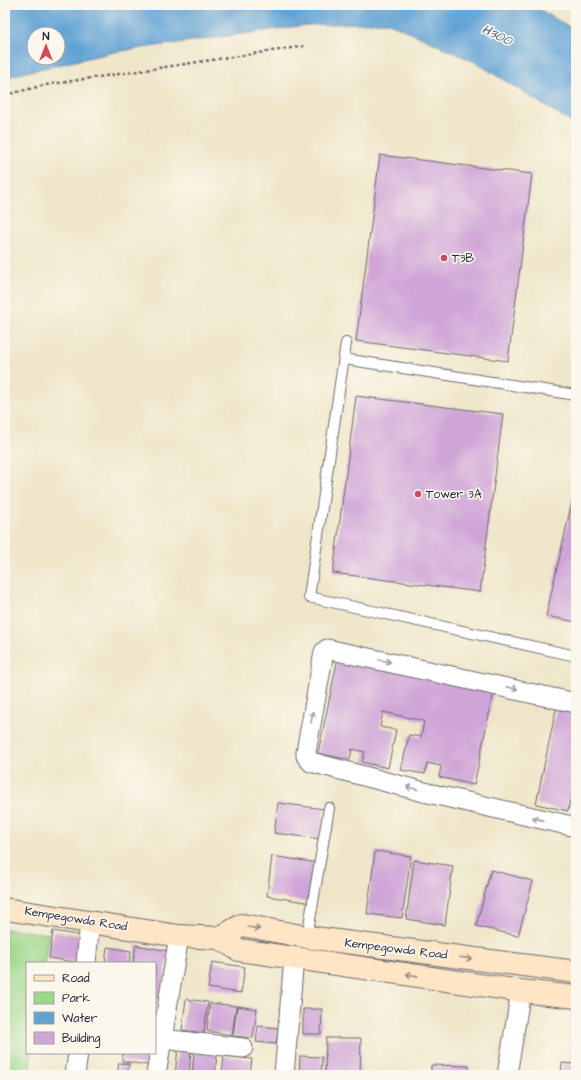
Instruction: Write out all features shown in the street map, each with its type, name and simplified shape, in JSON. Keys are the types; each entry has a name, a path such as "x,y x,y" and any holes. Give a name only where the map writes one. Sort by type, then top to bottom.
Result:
{"street":[{"path":"576,702 328,649 324,652 306,756 311,762 416,790 576,827"},
{"name":"Kempegowda Road","path":"5,908 179,936 219,938 239,950 576,997"},
{"path":"86,962 90,921"},
{"name":"Kempegowda Road","path":"219,938 242,925 307,937 576,972"},
{"path":"156,1075 179,936"},
{"path":"284,1075 294,958"},
{"path":"507,1075 521,990"},
{"path":"162,1040 243,1048"},
{"path":"76,1075 78,1054"}],"lane":[{"path":"346,343 309,597 576,656"},
{"path":"344,359 576,395"},
{"path":"307,937 329,808"}],"path":[{"path":"5,95 45,85 305,46"}],"green space":[{"path":"10,76 5,109 5,77"},
{"path":"5,929 49,934 44,962 26,962 26,1054 32,1054 28,1075 5,1075"}],"water":[{"name":"H300","path":"5,5 532,5 576,31 576,125 475,62 387,22 306,25 114,52 66,63 66,26 26,26 26,66 53,66 5,77"}],"building":[{"name":"T3B","path":"380,155 532,174 508,361 356,341"},
{"name":"Tower 3A","path":"356,396 503,414 480,592 333,573"},
{"path":"576,489 576,622 546,616"},
{"path":"338,658 494,691 474,785 439,777 441,766 427,763 425,774 401,770 409,735 421,737 424,721 383,712 380,727 396,730 388,768 362,762 365,752 352,749 350,760 318,753"},
{"path":"556,709 576,713 576,802 570,800 568,811 536,804"},
{"path":"278,803 324,809 320,839 274,833"},
{"path":"375,851 411,856 402,918 367,914"},
{"path":"272,856 318,863 312,903 267,896"},
{"path":"414,860 453,866 445,925 406,919"},
{"path":"491,870 533,881 518,936 476,926"},
{"path":"53,931 84,936 80,962 49,958"},
{"path":"136,945 169,951 161,998 156,997 156,962 133,962"},
{"path":"107,947 131,951 129,962 105,962"},
{"path":"212,962 245,967 241,993 208,988"},
{"path":"186,999 208,1002 204,1033 182,1030"},
{"path":"210,1003 236,1006 232,1035 207,1031"},
{"path":"237,1006 257,1009 253,1038 233,1036"},
{"path":"303,1009 322,1009 321,1034 303,1034"},
{"path":"258,1026 278,1028 276,1044 256,1042"},
{"path":"326,1038 361,1038 360,1075 325,1075"},
{"path":"178,1049 191,1050 189,1075 175,1075"},
{"path":"194,1052 217,1054 215,1075 192,1075"},
{"path":"123,1054 155,1054 153,1066 122,1061"},
{"path":"224,1056 252,1059 250,1075 222,1075"},
{"path":"300,1056 322,1057 321,1075 299,1075"},
{"path":"119,1063 129,1064 127,1075 117,1075"},
{"path":"562,1063 576,1064 576,1075 561,1075"},
{"path":"431,1065 469,1066 469,1075 431,1075"},
{"path":"29,1072 43,1074 43,1075 29,1075"}],"place":[{"name":"T3B","path":"444,258"},
{"name":"Tower 3A","path":"418,494"}]}
